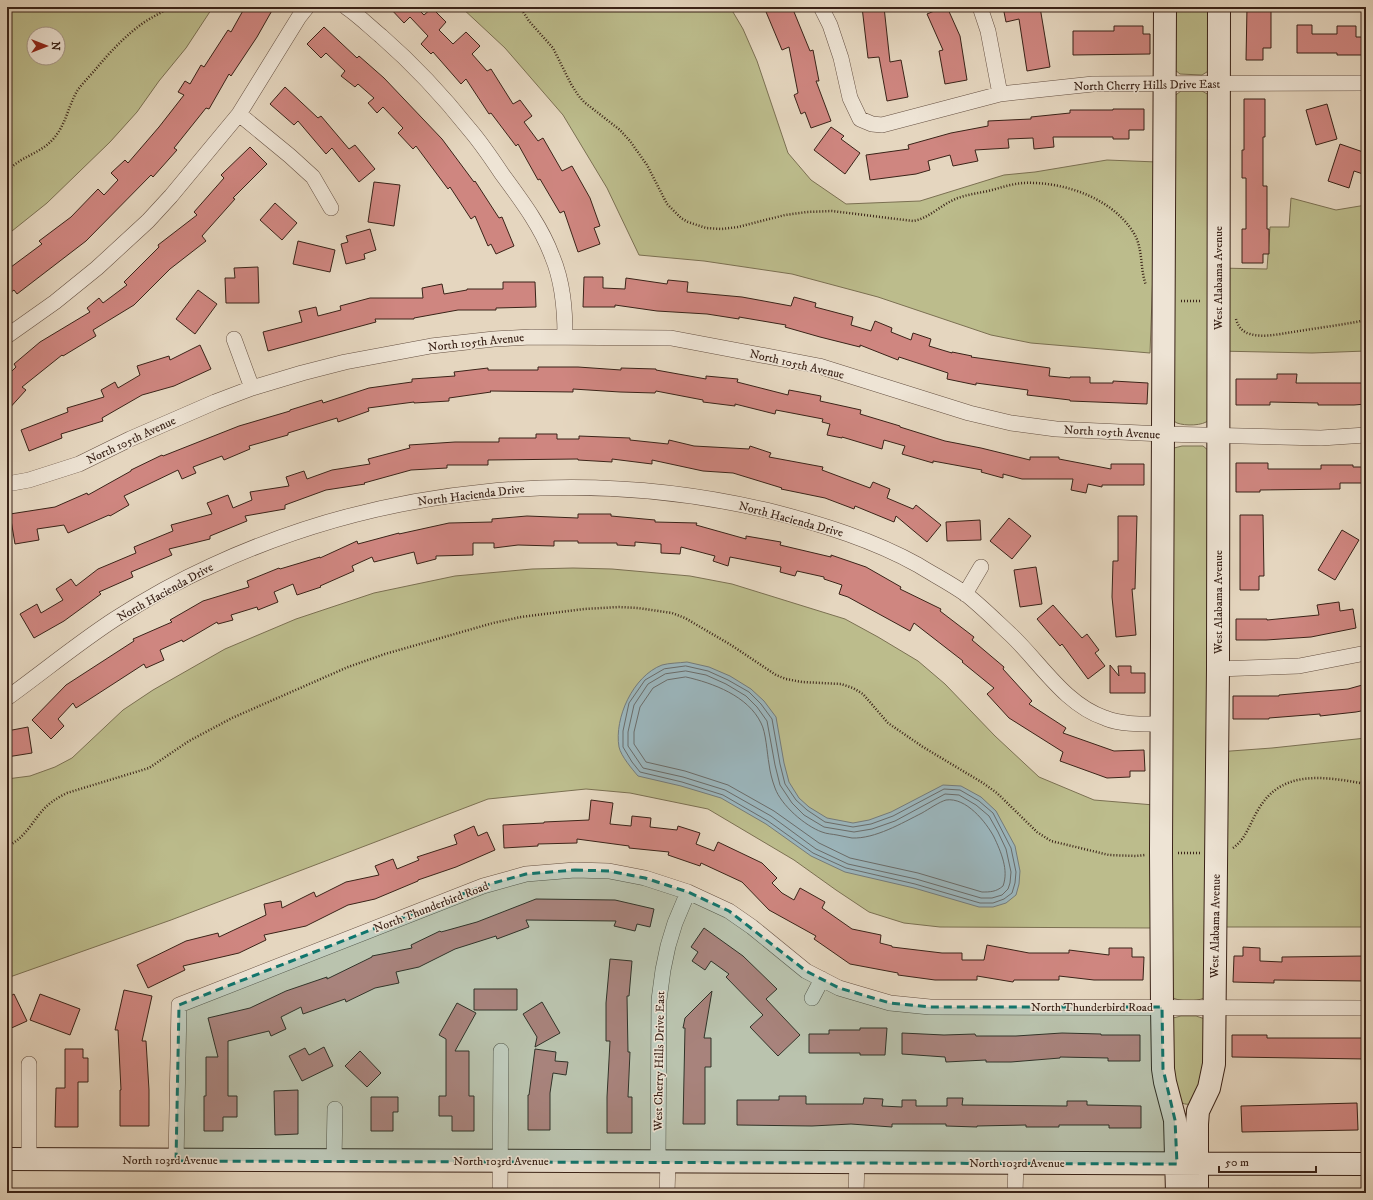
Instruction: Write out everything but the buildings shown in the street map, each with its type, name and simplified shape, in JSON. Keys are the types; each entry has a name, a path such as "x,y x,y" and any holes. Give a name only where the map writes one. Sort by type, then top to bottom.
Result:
{"street":[{"path":"7,336 55,302 97,268 148,221 195,168 239,114 299,17 307,7"},
{"path":"346,7 396,50 446,101 471,130 522,200 538,227 558,271 565,317 565,336"},
{"name":"North Cherry Hills Drive East","path":"821,7 830,25 841,58 850,98 860,119 872,124 882,125 1000,94 1093,84 1366,83"},
{"path":"980,7 988,31 1000,94"},
{"name":"West Alabama Avenue","path":"1165,7 1161,852 1163,1069 1165,1082 1187,1164 1197,1193"},
{"name":"West Alabama Avenue","path":"1177,1193 1187,1164 1197,1124 1198,1111 1209,1088 1214,1064 1218,669 1217,435 1219,7"},
{"path":"239,114 313,177 331,208"},
{"name":"North 105th Avenue","path":"7,484 29,480 79,464 178,417 252,388 345,362 398,352 494,339 565,336 671,338 819,366 969,414 1011,423 1056,429 1163,434 1321,438 1366,436"},
{"path":"234,339 252,388"},
{"name":"North Hacienda Drive","path":"7,698 116,618 177,583 210,566 246,551 324,523 390,506 425,499 492,490 571,486 628,489 677,494 756,508 822,525 865,540 917,565 966,594 1034,658 1054,682 1083,707 1107,720 1162,724"},
{"path":"966,594 981,568"},
{"path":"1218,669 1298,666 1366,652"},
{"name":"North Thunderbird Road","path":"176,1160 179,1005 483,886 526,874 575,870 609,871 645,878 688,892 729,911 752,927 806,971 839,988 890,1003 930,1007 1366,1008"},
{"name":"West Cherry Hills Drive East","path":"663,1162 659,1000 668,946 688,892"},
{"path":"812,998 822,979"},
{"path":"500,1193 501,1051"},
{"path":"29,1064 29,1159"},
{"path":"334,1160 335,1108"},
{"name":"North 103rd Avenue","path":"7,1159 1366,1164"},
{"path":"663,1162 667,1193"},
{"path":"856,1193 857,1162"},
{"path":"1015,1193 1016,1163"}],"path":[{"path":"7,172 20,161 41,150 54,138 64,124 77,91 106,57 143,23 170,7"},
{"path":"520,7 553,48 578,95 584,102 620,130 630,141 647,165 667,204 681,218 688,222 706,228 722,229 738,227 785,215 832,211 913,221 925,218 937,209 960,197 1011,184 1050,184 1089,195 1122,219 1139,244 1144,278 1147,288 1154,298 1164,301 1218,299"},
{"path":"1235,315 1244,332 1256,335 1349,324 1366,320"},
{"path":"7,846 18,841 42,811 59,797 67,793 149,768 189,741 232,718 348,667 404,648 493,623 529,616 584,609 619,607 657,610 685,618 725,641 776,675 786,679 802,682 841,684 853,688 863,694 888,723 923,747 983,783 1032,827 1051,841 1088,848 1109,855 1136,856 1161,852 1216,853 1227,851 1239,843 1263,800 1283,784 1292,781 1318,778 1337,779 1366,784"}],"highlighted area":[{"path":"575,870 609,871 645,878 688,892 729,911 806,971 839,988 890,1003 930,1007 1162,1007 1163,1069 1175,1120 1177,1164 176,1161 179,1005 483,886 526,874"}],"green space":[{"path":"7,7 213,7 186,48 159,81 137,112 110,142 47,203 7,235"},
{"path":"461,7 730,7 743,29 757,61 788,153 811,180 846,204 920,201 1004,175 1035,172 1107,160 1157,162 1150,353 1031,343 991,335 878,297 792,274 704,261 639,255 607,188 563,115 505,48"},
{"path":"1172,7 1214,7 1210,70 1202,75 1180,74 1175,70"},
{"path":"1181,91 1202,91 1209,95 1209,420 1194,425 1177,423 1171,416 1173,97"},
{"path":"1291,198 1336,210 1366,205 1366,351 1312,353 1217,351 1218,268 1267,269 1270,227 1289,227"},
{"path":"1182,446 1203,446 1209,451 1204,998 1192,1001 1177,999 1170,996 1171,452 1174,448"},
{"path":"532,569 612,569 690,576 732,584 845,619 918,661 945,684 995,736 1039,777 1094,800 1154,805 1153,928 940,927 904,923 869,912 794,860 708,809 630,793 586,789 488,799 171,920 7,978 7,779 30,776 55,767 72,758 123,710 153,690 225,649 296,619 374,593 455,576"},
{"path":"1366,738 1366,927 1215,927 1217,752"},
{"path":"1181,1016 1196,1016 1205,1019 1208,1071 1191,1104 1183,1103 1177,1098 1168,1023 1173,1018"}],"water":[{"path":"687,662 709,667 730,676 751,689 764,701 776,717 789,782 799,798 809,807 827,818 853,823 869,820 891,812 943,785 961,786 981,797 996,811 1015,846 1020,871 1016,895 1006,903 993,907 979,907 914,888 845,872 811,856 766,824 721,798 681,786 638,776 624,758 619,747 618,736 620,724 628,699 642,678 652,670 665,664"}]}
